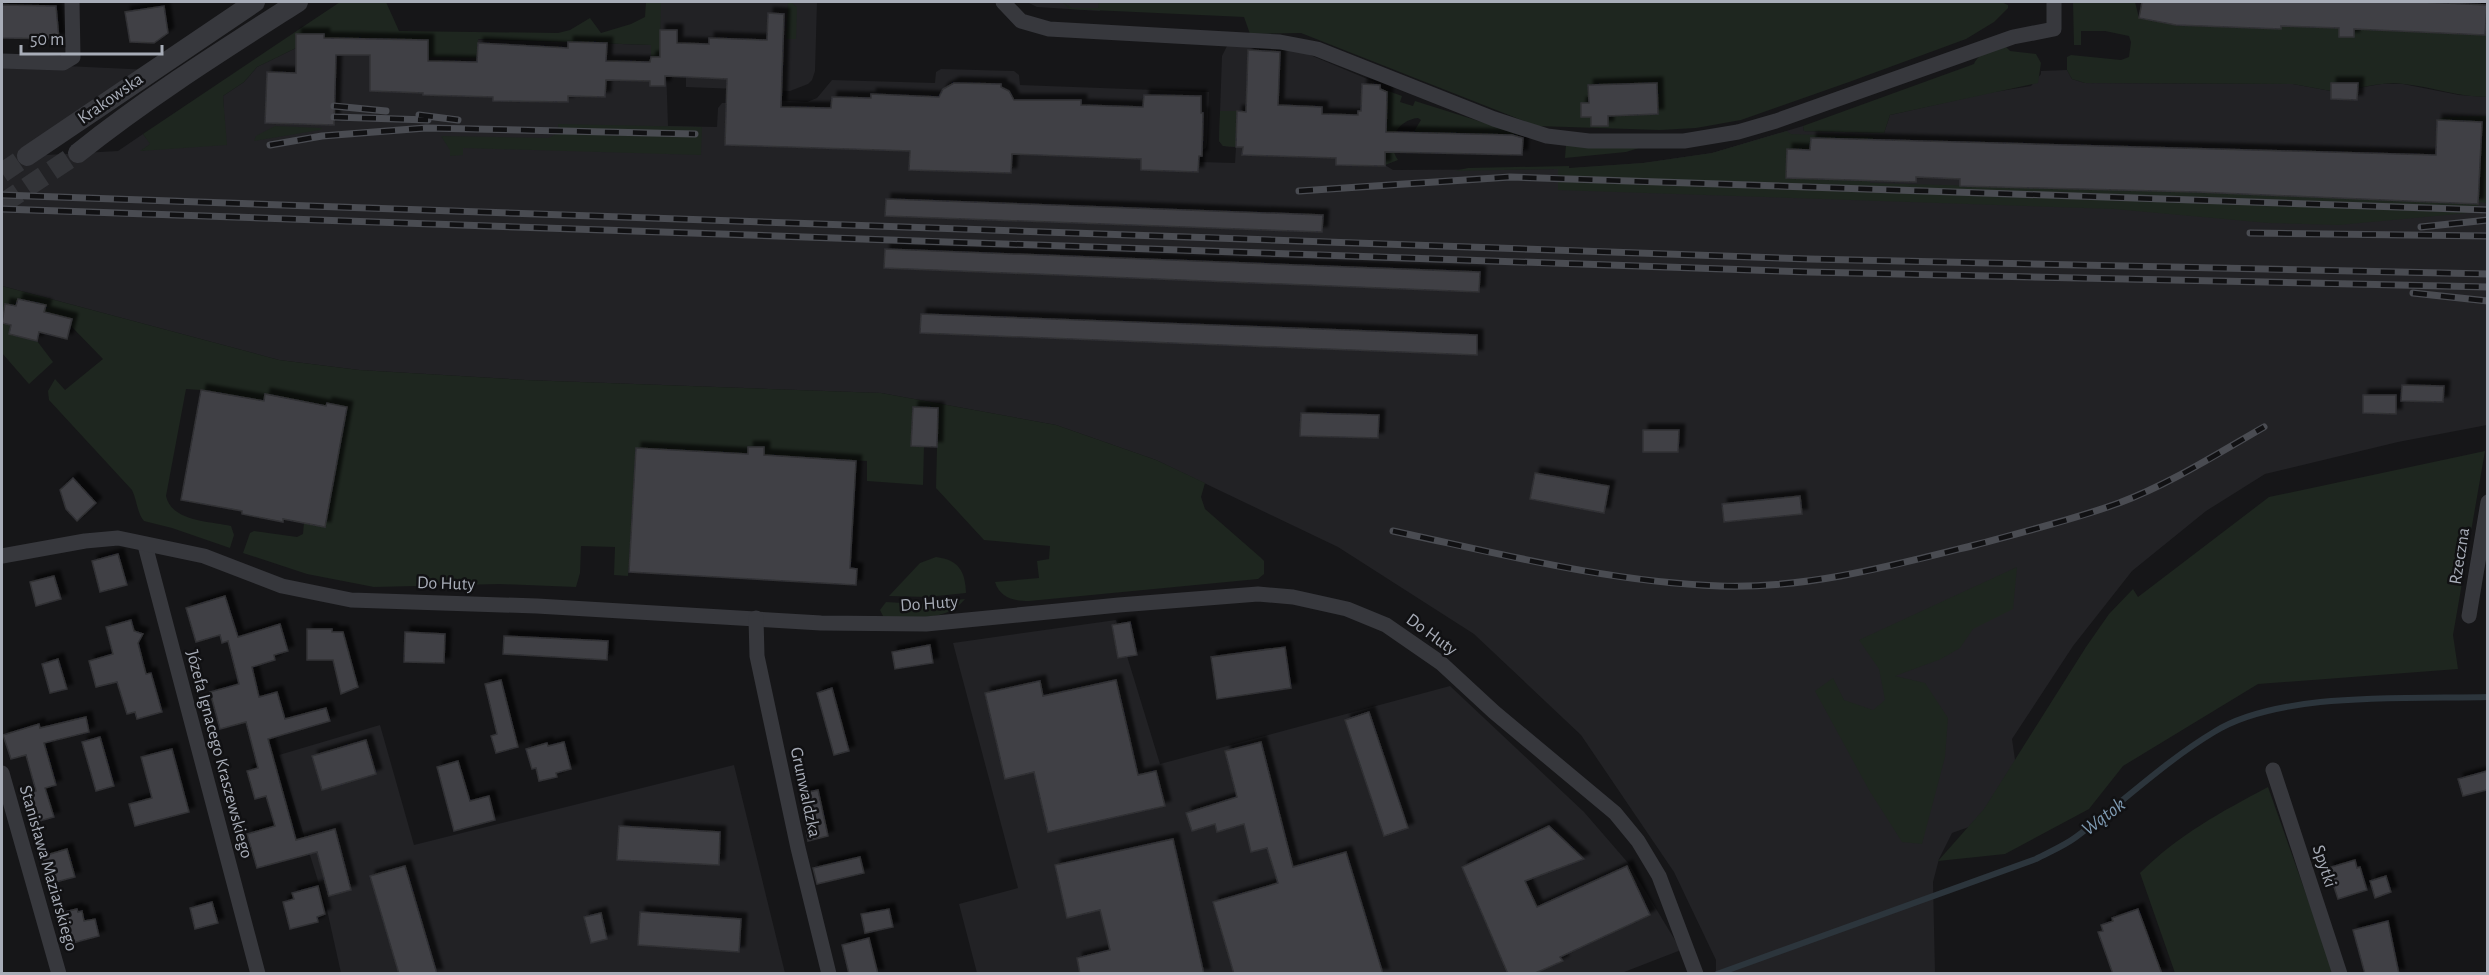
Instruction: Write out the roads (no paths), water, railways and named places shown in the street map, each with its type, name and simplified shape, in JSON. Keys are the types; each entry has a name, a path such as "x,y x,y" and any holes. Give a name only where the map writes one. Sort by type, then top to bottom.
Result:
{"street":[{"path":"2,62 63,63 73,57 72,2"},
{"name":"Krakowska","path":"27,156 255,2"},
{"name":"Krakowska","path":"78,153 181,76 298,2"},
{"path":"1003,2 1021,21 1049,29 1200,36 1306,46 1494,119 1547,136 1589,141 1684,141 1728,135 1776,121 2013,37 2054,29 2054,2"},
{"name":"Rzeczna","path":"2469,616 2487,502"},
{"name":"Do Huty","path":"2,556 85,541 118,538 204,556 282,586 351,600 537,606 821,623 909,625 1258,594 1293,597 1347,609 1386,625 1441,663 1494,712 1615,813 1638,841 1659,876 1694,968"},
{"name":"Józefa Ignacego Kraszewskiego","path":"145,544 258,974"},
{"name":"Grunwaldzka","path":"756,618 757,656 798,848 829,974"},
{"name":"Spytki","path":"2273,770 2340,974"},
{"name":"Stanisława Maziarskiego","path":"2,773 58,974"}],"waterway":[{"name":"Wątok","path":"1717,974 2036,859 2076,837 2160,769 2196,744 2241,719 2309,703 2384,698 2488,697"}],"tunnel":[{"path":"2,204 78,153"},
{"path":"2,173 27,156"}],"railway":[{"path":"334,106 386,111"},
{"path":"419,115 458,120"},
{"path":"334,117 428,120"},
{"path":"270,145 322,136 426,128 695,134"},
{"path":"1299,191 1510,177 2488,210"},
{"path":"2,195 1809,259 2488,274"},
{"path":"2,209 1809,272 2488,287"},
{"path":"2421,227 2488,220"},
{"path":"2250,233 2488,236"},
{"path":"2413,293 2488,301"},
{"path":"1393,531 1555,566 1637,579 1720,586 1784,584 1848,575 1912,561 2101,509 2175,478 2264,427"}]}
